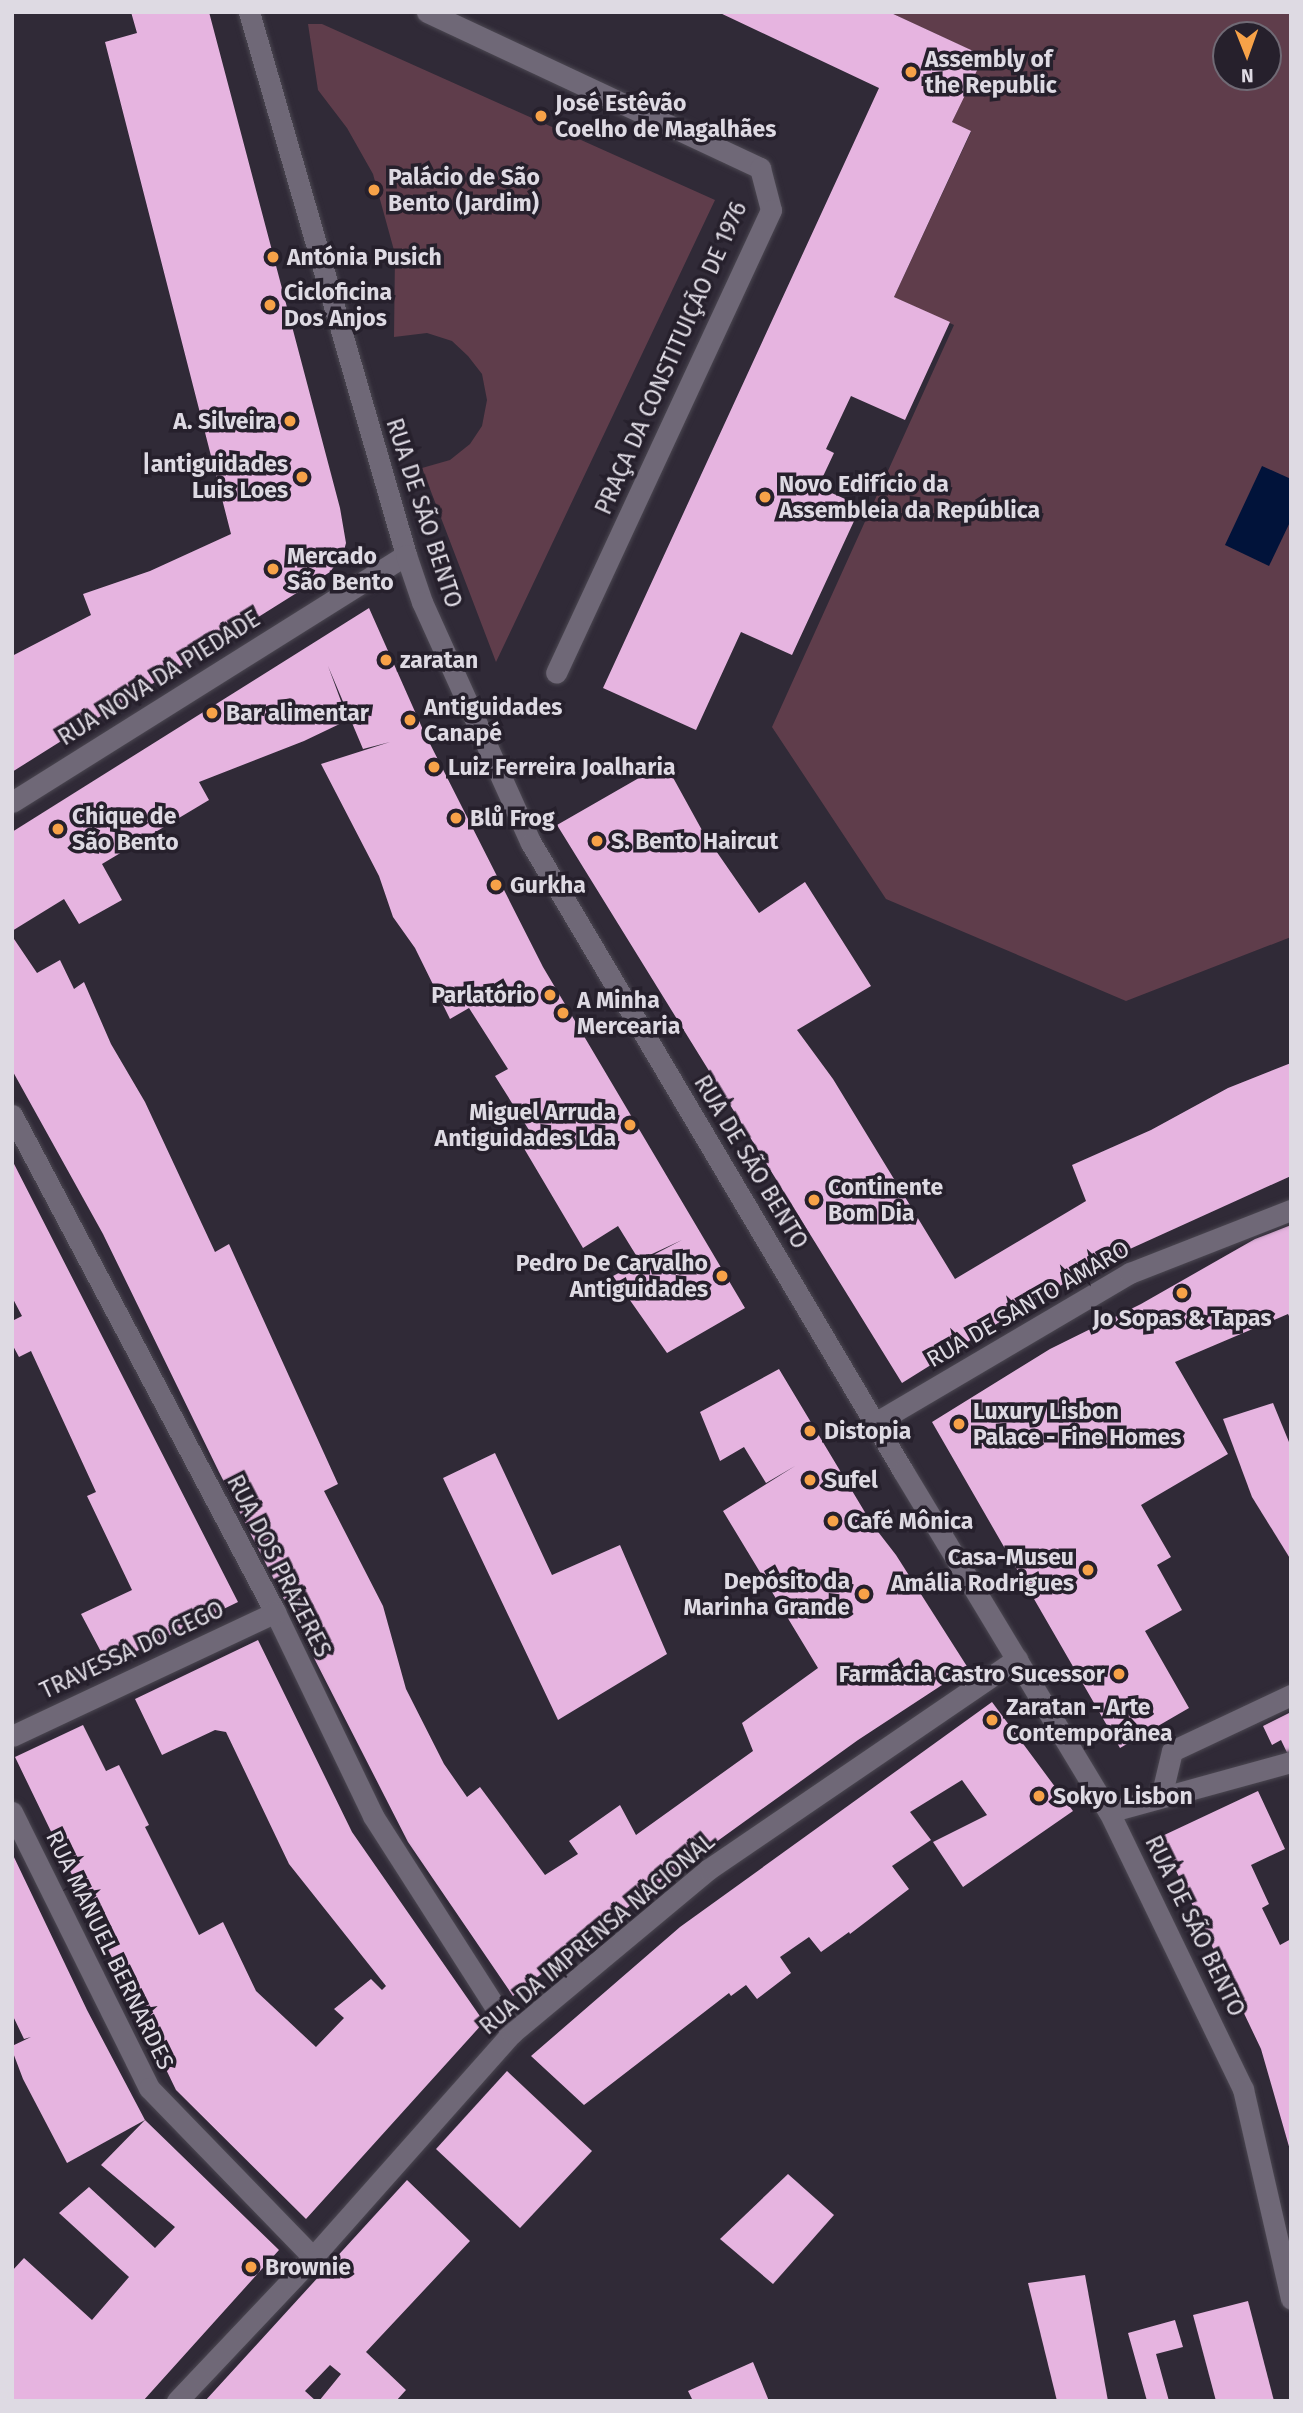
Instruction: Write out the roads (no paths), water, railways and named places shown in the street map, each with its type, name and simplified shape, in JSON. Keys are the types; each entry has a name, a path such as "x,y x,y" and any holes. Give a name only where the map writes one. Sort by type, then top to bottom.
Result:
{"street":[{"name":"RUA DE SÃO BENTO","path":"249,12 406,555 422,602 531,843 1109,1812 1243,2089 1291,2299"},
{"name":"PRAÇA DA CONSTITUIÇÃO DE 1976","path":"427,12 760,168 771,210 556,673"},
{"name":"RUA NOVA DA PIEDADE","path":"12,802 406,555"},
{"name":"RUA DOS PRAZERES","path":"12,1115 275,1612 373,1816 512,2034"},
{"name":"RUA DE SANTO AMARO","path":"875,1423 1130,1273 1291,1210"},
{"name":"TRAVESSA DO CEGO","path":"12,1736 275,1612"},
{"name":"RUA DA IMPRENSA NACIONAL","path":"177,2401 313,2257 512,2034 709,1869 1017,1659"},
{"path":"1161,1797 1172,1751 1291,1695"},
{"path":"1109,1812 1291,1762"},
{"name":"RUA MANUEL BERNARDES","path":"12,1812 149,2088 313,2257"}],"water":[{"path":"1262,466 1291,479 1291,520 1269,566 1225,545"}],"place":[{"name":"Assembly of the Republic","path":"911,72"},
{"name":"José Estêvão Coelho de Magalhães","path":"541,116"},
{"name":"Palácio de São Bento (Jardim)","path":"374,190"},
{"name":"Antónia Pusich","path":"273,257"},
{"name":"Cicloficina Dos Anjos","path":"270,305"},
{"name":"A. Silveira","path":"290,421"},
{"name":"|antiguidades Luis Loes","path":"302,477"},
{"name":"Novo Edifício da Assembleia da República","path":"765,497"},
{"name":"Mercado São Bento","path":"273,569"},
{"name":"zaratan","path":"386,660"},
{"name":"Bar alimentar","path":"212,713"},
{"name":"Antiguidades Canapé","path":"410,720"},
{"name":"Luiz Ferreira Joalharia","path":"434,767"},
{"name":"Blů Frog","path":"456,818"},
{"name":"Chique de São Bento","path":"58,829"},
{"name":"S. Bento Haircut","path":"597,841"},
{"name":"Gurkha","path":"496,885"},
{"name":"Parlatório","path":"550,995"},
{"name":"A Minha Mercearia","path":"563,1013"},
{"name":"Miguel Arruda Antiguidades Lda","path":"630,1125"},
{"name":"Continente Bom Dia","path":"814,1200"},
{"name":"Pedro De Carvalho Antiguidades","path":"722,1276"},
{"name":"Jo Sopas & Tapas","path":"1182,1293"},
{"name":"Luxury Lisbon Palace - Fine Homes","path":"959,1424"},
{"name":"Distopia","path":"810,1431"},
{"name":"Sufel","path":"810,1480"},
{"name":"Café Mônica","path":"833,1521"},
{"name":"Casa-Museu Amália Rodrigues","path":"1088,1570"},
{"name":"Depósito da Marinha Grande","path":"864,1594"},
{"name":"Farmácia Castro Sucessor","path":"1119,1674"},
{"name":"Zaratan - Arte Contemporânea","path":"992,1720"},
{"name":"Sokyo Lisbon","path":"1039,1796"},
{"name":"Brownie","path":"251,2267"}]}
